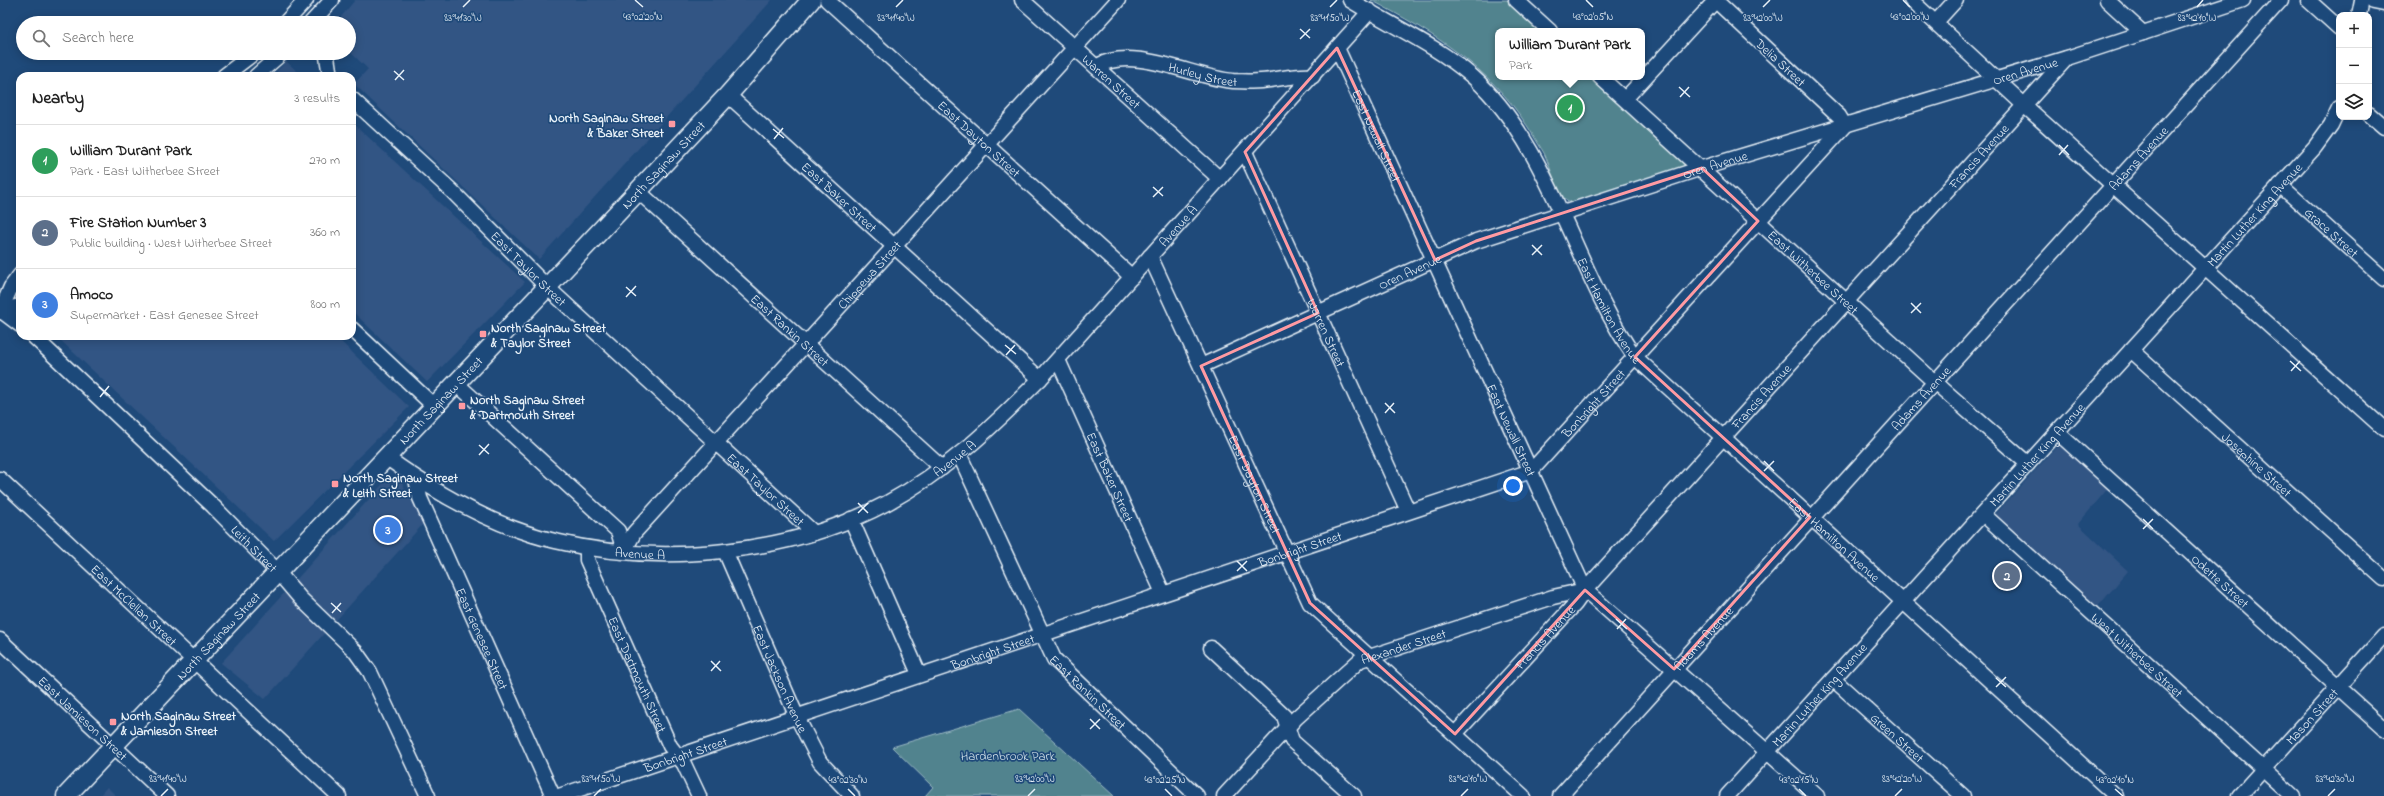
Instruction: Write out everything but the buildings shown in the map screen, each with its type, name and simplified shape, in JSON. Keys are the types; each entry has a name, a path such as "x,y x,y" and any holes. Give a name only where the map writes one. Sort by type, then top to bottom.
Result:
{"main road":[{"name":"North Saginaw Street","path":"66,796 277,571 435,408 548,288 728,95 811,0"},
{"path":"2374,0 2384,2"}],"street":[{"path":"291,16 306,0"},
{"path":"310,0 322,11"},
{"path":"317,16 332,0"},
{"name":"East Dayton Street","path":"827,0 1132,277"},
{"name":"Warren Street","path":"1022,0 1220,179"},
{"name":"Chippewa Street","path":"624,551 634,533 1118,0"},
{"name":"East Hamilton Avenue","path":"1350,0 1442,53 1474,78 1490,94 1525,141 1546,181 1607,313 1635,357 2116,796"},
{"path":"1516,0 1547,28"},
{"path":"1645,77 1716,0"},
{"name":"Delia Street","path":"1716,0 1839,116 1844,126"},
{"path":"1911,0 2024,105 2206,267 2384,429"},
{"path":"1936,22 1956,0"},
{"path":"2107,0 2143,33"},
{"name":"Oren Avenue","path":"1202,366 1476,241 1561,215 1702,168 1844,126 1995,78 2067,58 2243,0"},
{"name":"Adams Avenue","path":"1560,796 1810,517 1935,382 2281,0"},
{"path":"2308,0 2336,25"},
{"path":"2360,12 2362,0"},
{"name":"Avenue A","path":"386,457 416,479 484,516 528,533 587,548 664,553 750,548 814,533 851,519 886,503 942,468 960,456 989,430 1058,360 1370,11"},
{"name":"East Newall Street","path":"1338,48 1585,590 1817,796"},
{"name":"Francis Avenue","path":"1454,734 1575,604 1585,590 2067,58"},
{"path":"229,72 245,60"},
{"path":"261,72 274,60"},
{"path":"327,60 329,72"},
{"name":"Hurley Street","path":"1096,67 1107,60 1137,60 1231,81 1261,81 1302,75 1312,76"},
{"name":"East Witherbee Street","path":"1603,80 1702,168 1935,382 2028,464"},
{"path":"1625,99 1642,80"},
{"name":"East Baker Street","path":"728,95 1040,379"},
{"name":"East Taylor Street","path":"356,103 452,191 548,288 814,533"},
{"name":"Martin Luther King Avenue","path":"1727,796 2280,185 2324,135 2336,113"},
{"path":"2372,117 2384,127"},
{"name":"Bonbright Street","path":"559,796 796,715 1163,593 1287,554 1531,471 1844,126"},
{"name":"Warren Street","path":"1245,152 1408,512"},
{"name":"Grace Street","path":"2280,185 2384,279"},
{"name":"East Rankin Street","path":"638,191 806,342 942,468"},
{"name":"East Dayton Street","path":"1150,256 1310,603 1523,796"},
{"path":"0,311 11,287 16,280"},
{"path":"0,311 16,307"},
{"path":"0,311 16,322"},
{"path":"356,333 435,408"},
{"name":"Leith Street","path":"37,340 213,506 277,571 300,598 356,651 370,672 428,796"},
{"name":"Josephine Street","path":"2131,350 2384,578"},
{"name":"East Baker Street","path":"1058,360 1163,593"},
{"path":"457,384 618,531 624,551"},
{"name":"Odette Street","path":"2057,432 2384,729"},
{"name":"East Rankin Street","path":"960,456 1041,634 1054,659 1197,796"},
{"name":"East McClellan Street","path":"0,479 181,650 195,659 339,796"},
{"name":"East Genesee Street","path":"416,479 420,498 553,796"},
{"name":"West Witherbee Street","path":"1982,514 2293,796"},
{"path":"851,519 919,674"},
{"name":"East Dartmouth Street","path":"587,548 586,560 670,746 684,764 699,796"},
{"name":"East Jackson Avenue","path":"725,550 796,715 820,762 852,796"},
{"name":"Alexander Street","path":"1224,796 1288,728 1360,660 1553,596 1585,590"},
{"name":"Mason Street","path":"2239,796 2384,636"},
{"name":"East Jamieson Street","path":"0,640 167,796"},
{"path":"1211,648 1284,716 1292,741 1354,796"},
{"name":"Green Street","path":"1833,679 1963,796"}],"highlighted area":[{"path":"1337,48 1435,260 1476,241 1702,168 1758,221 1635,357 1810,517 1674,669 1585,590 1455,734 1310,603 1201,366 1318,313 1245,152"}],"shaded area":[{"path":"355,0 772,0 539,259 356,86 356,82 368,69 356,58 356,16 342,16"},
{"path":"286,61 298,72 276,72"},
{"path":"356,126 525,282 427,382 356,315"},
{"path":"60,340 339,340 409,407 274,541"},
{"path":"2060,443 2110,486 2078,524 2128,571 2095,610 1994,516"},
{"path":"398,476 424,523 265,699 221,663 388,478"},
{"path":"107,787 116,796 99,796"}],"green space":[{"path":"1371,0 1507,0 1539,28 1495,28 1495,80 1595,80 1688,164 1688,166 1572,203 1568,202 1560,192 1544,153 1528,127 1513,105 1496,86 1458,53 1394,12"},
{"name":"Hardenbrook Park","path":"1019,709 1114,796 925,796 933,787 892,747"}],"place":[{"name":"William Durant Park","path":"1570,108"},
{"name":"North Saginaw Street & Baker Street","path":"672,124"},
{"name":"North Saginaw Street & Taylor Street","path":"483,334"},
{"name":"North Saginaw Street & Dartmouth Street","path":"462,406"},
{"name":"North Saginaw Street & Leith Street","path":"335,484"},
{"name":"Amoco","path":"388,530"},
{"name":"Fire Station Number 3","path":"2007,576"},
{"name":"North Saginaw Street & Jamieson Street","path":"113,722"}]}
